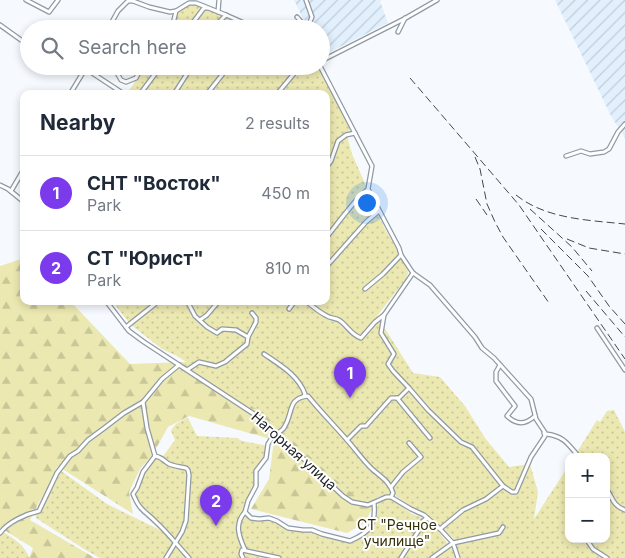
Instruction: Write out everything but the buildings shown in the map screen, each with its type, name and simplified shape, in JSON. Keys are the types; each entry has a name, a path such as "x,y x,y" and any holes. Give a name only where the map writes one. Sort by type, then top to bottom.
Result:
{"street":[{"path":"26,0 49,12 58,0"},
{"path":"218,12 219,0"},
{"path":"306,0 312,17 311,20"},
{"path":"330,56 437,0"},
{"path":"113,20 118,11 128,1 133,1 149,8 176,11 196,2 206,8 237,20"},
{"path":"195,20 206,8"},
{"path":"174,20 176,11"},
{"path":"220,20 226,15"},
{"path":"398,32 406,18"},
{"path":"0,25 20,39"},
{"path":"72,90 82,75"},
{"path":"96,75 117,90"},
{"path":"118,75 121,80 126,82 136,78 138,75"},
{"path":"143,90 154,75"},
{"path":"177,90 186,75"},
{"path":"210,90 222,75"},
{"path":"280,90 293,75"},
{"path":"325,75 372,166 368,189 401,255 413,273 430,286 475,337 482,348 500,364 531,399 536,416 546,436 531,457 516,492 512,492 503,486 472,447 461,442 428,410 393,371 388,364 394,354 381,333 384,315"},
{"path":"566,156 581,151 590,154 604,152 609,149 618,132 625,124"},
{"path":"330,162 338,142 346,135 354,132"},
{"path":"11,191 20,176"},
{"path":"0,185 20,199"},
{"path":"330,233 358,198 368,189"},
{"path":"330,262 366,222 379,211"},
{"path":"365,289 401,255"},
{"path":"311,305 329,317 339,320 358,338 361,338 374,322 384,315 413,273"},
{"name":"Нагорная улица","path":"109,305 126,328 144,342 260,418 343,496 352,502 368,505 386,497 391,497"},
{"path":"126,328 154,305"},
{"path":"189,305 195,316 217,333 222,330 236,330 248,338"},
{"path":"200,320 216,305"},
{"path":"289,309 292,305"},
{"path":"188,370 199,362 216,366 225,362 247,344 256,322 256,318 252,313"},
{"path":"597,328 625,370"},
{"path":"264,354 296,378 302,386 304,396"},
{"path":"500,364 496,372 496,381 515,406 507,416 517,422 524,423 536,416"},
{"path":"0,534 4,528 29,513 39,511 57,473 70,456 124,413 143,402 162,379 179,365"},
{"path":"347,440 361,426 366,426 391,398 399,398 409,388"},
{"path":"245,550 239,537 238,529 240,517 245,512 256,486 256,471 266,458 268,444 276,433 283,428 294,401 301,396 308,396 371,468 392,487 393,494 391,497 424,515 440,529 453,543 458,558"},
{"path":"397,398 430,438"},
{"path":"143,402 147,428 155,456"},
{"path":"543,430 546,434 556,435 565,441 576,453"},
{"path":"392,487 403,472 421,457 408,443"},
{"path":"155,456 144,472 133,494 136,503 144,513 155,520 189,558"},
{"path":"155,456 162,457 172,465 186,468 189,475 186,521 182,532 166,558"},
{"path":"440,529 463,510 486,500 503,486"},
{"path":"610,496 618,507 625,510"},
{"path":"245,512 251,518 269,518 288,528 312,530 350,541 368,530 374,521 374,502"},
{"path":"401,558 422,522 427,518"},
{"path":"432,558 453,543 499,533 502,527"},
{"path":"589,543 593,549 607,558"},
{"path":"243,558 242,550 245,550"},
{"path":"245,550 279,558"}],"shaded area":[{"path":"294,0 382,0 380,1 388,23 330,52 330,20 304,20"},
{"path":"555,0 625,0 625,138 611,116"}],"green space":[{"path":"195,4 203,6 233,20 177,20 178,14 185,7"},
{"path":"139,75 322,75 351,127 347,136 352,154 385,229 407,267 406,279 377,316 413,373 440,377 465,406 485,438 509,467 530,464 538,492 534,519 565,471 565,543 610,543 610,453 576,453 597,420 600,422 607,411 614,410 625,432 625,558 461,558 453,538 427,514 391,494 368,499 358,497 345,488 267,417 177,356 162,349 131,325 115,305 330,305 330,90 129,90"},
{"path":"20,259 20,305 74,305 130,364 236,360 382,487 365,523 347,533 251,509 269,479 274,440 189,416 168,427 153,454 140,469 129,492 133,514 57,467 30,520 95,558 29,558 33,548 0,528 0,266"},
{"name":"СТ \"Речное училище\"","path":"188,418 197,436 237,438 242,441 269,446 258,472 257,480 259,484 247,509 248,516 274,520 286,528 310,530 350,541 358,540 364,537 373,526 376,520 378,502 390,498 412,514 421,517 435,527 453,550 456,558 100,558 36,518 41,500 57,468 107,504 160,530 141,512 132,496 140,475 152,457 161,459 175,440 172,429 178,423"},
{"path":"0,530 21,545 29,558 0,558"}],"railway":[{"path":"410,78 519,205 625,359"},
{"path":"475,157 480,169 487,204 495,222 503,237 549,303"},
{"path":"516,195 528,203 554,214 625,224"},
{"path":"476,199 487,215"},
{"path":"530,209 572,247 592,271"},
{"path":"541,229 588,276 609,306 625,324"},
{"path":"567,239 589,248 625,254"},
{"path":"586,291 625,337"}],"place":[{"name":"СНТ \"Восток\"","path":"350,398"},
{"name":"СТ \"Юрист\"","path":"216,526"}]}
